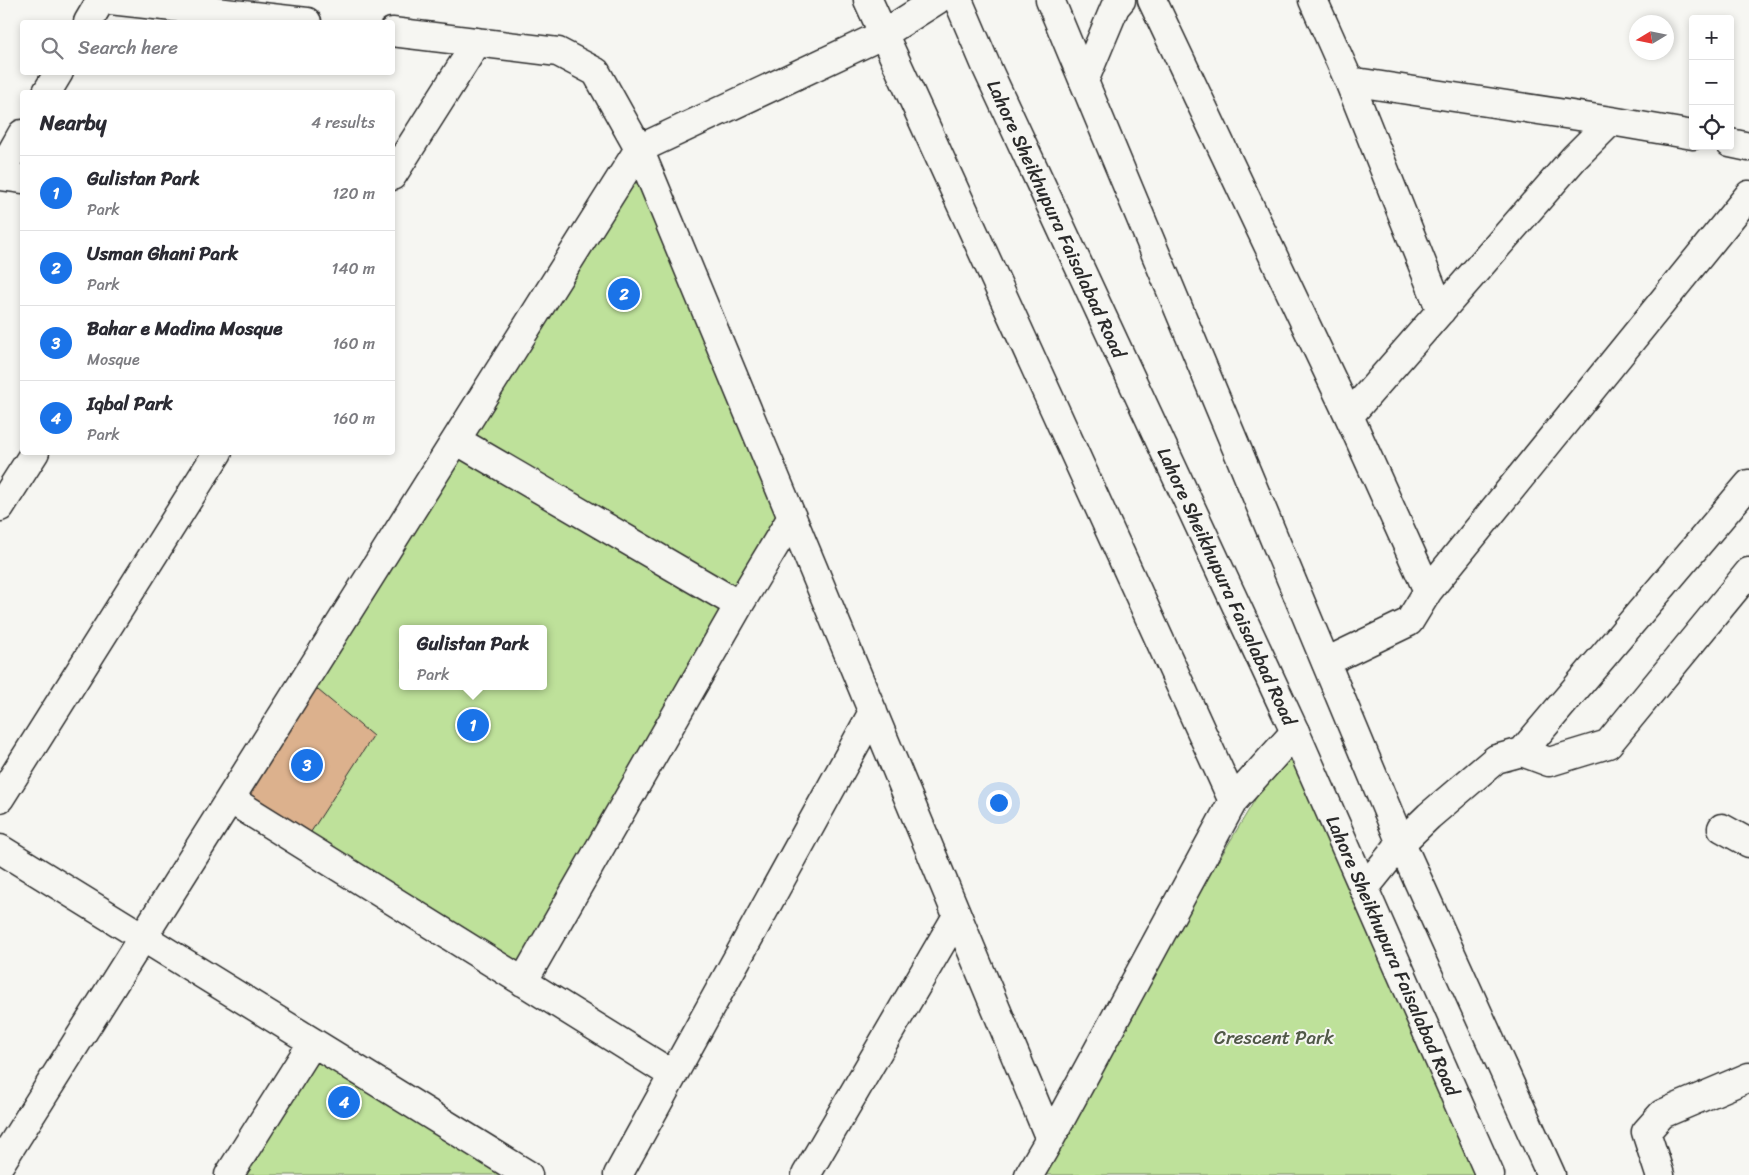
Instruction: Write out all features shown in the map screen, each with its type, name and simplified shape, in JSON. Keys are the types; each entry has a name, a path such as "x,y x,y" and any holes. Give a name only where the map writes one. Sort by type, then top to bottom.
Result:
{"main road":[{"path":"89,20 101,0"},
{"path":"110,0 289,20"},
{"path":"868,0 882,35 1232,801"},
{"path":"0,1164 639,149 882,35 938,0 988,68"},
{"name":"Lahore Sheikhupura Faisalabad Road","path":"958,0 1295,732 1490,1175"},
{"path":"1050,0 1402,843 1550,1175"},
{"path":"1084,81 1116,7 1121,0"},
{"path":"1152,0 1349,416 1428,591"},
{"path":"1313,0 1441,311"},
{"path":"395,32 558,52 596,72 639,149 1050,1139"},
{"path":"395,171 477,42"},
{"path":"48,90 57,75"},
{"path":"1348,82 1689,134"},
{"path":"1349,416 1574,158 1611,121"},
{"path":"20,138 0,174 20,179"},
{"path":"1734,144 1749,147"},
{"path":"1326,662 1410,622 1428,591 1749,195"},
{"path":"456,440 739,605"},
{"path":"0,508 33,455"},
{"path":"0,798 216,455"},
{"path":"1364,889 1402,843 1429,816 1496,759 1522,752 1584,682 1749,484"},
{"path":"523,982 739,605 792,517"},
{"path":"1522,752 1549,762 1608,744 1749,572"},
{"path":"618,1175 873,712"},
{"path":"1029,1175 1232,801 1295,732"},
{"path":"230,799 673,1075"},
{"path":"1722,828 1749,843"},
{"path":"0,849 313,1042 512,1171"},
{"path":"806,1175 958,916"},
{"path":"230,1175 313,1042"},
{"path":"1660,1175 1646,1132 1662,1114 1749,1077"}],"green space":[{"path":"639,150 791,517 739,603 459,438"},
{"path":"457,441 737,604 523,981 232,798"},
{"name":"Crescent Park","path":"1292,738 1487,1175 1030,1175"},
{"path":"313,1042 507,1162 499,1175 237,1175"}],"building":[{"path":"312,685 373,736 307,838 245,797"}],"place":[{"name":"Usman Ghani Park","path":"624,294"},
{"name":"Gulistan Park","path":"473,725"},
{"name":"Bahar e Madina Mosque","path":"307,765"},
{"name":"Iqbal Park","path":"344,1102"}]}
